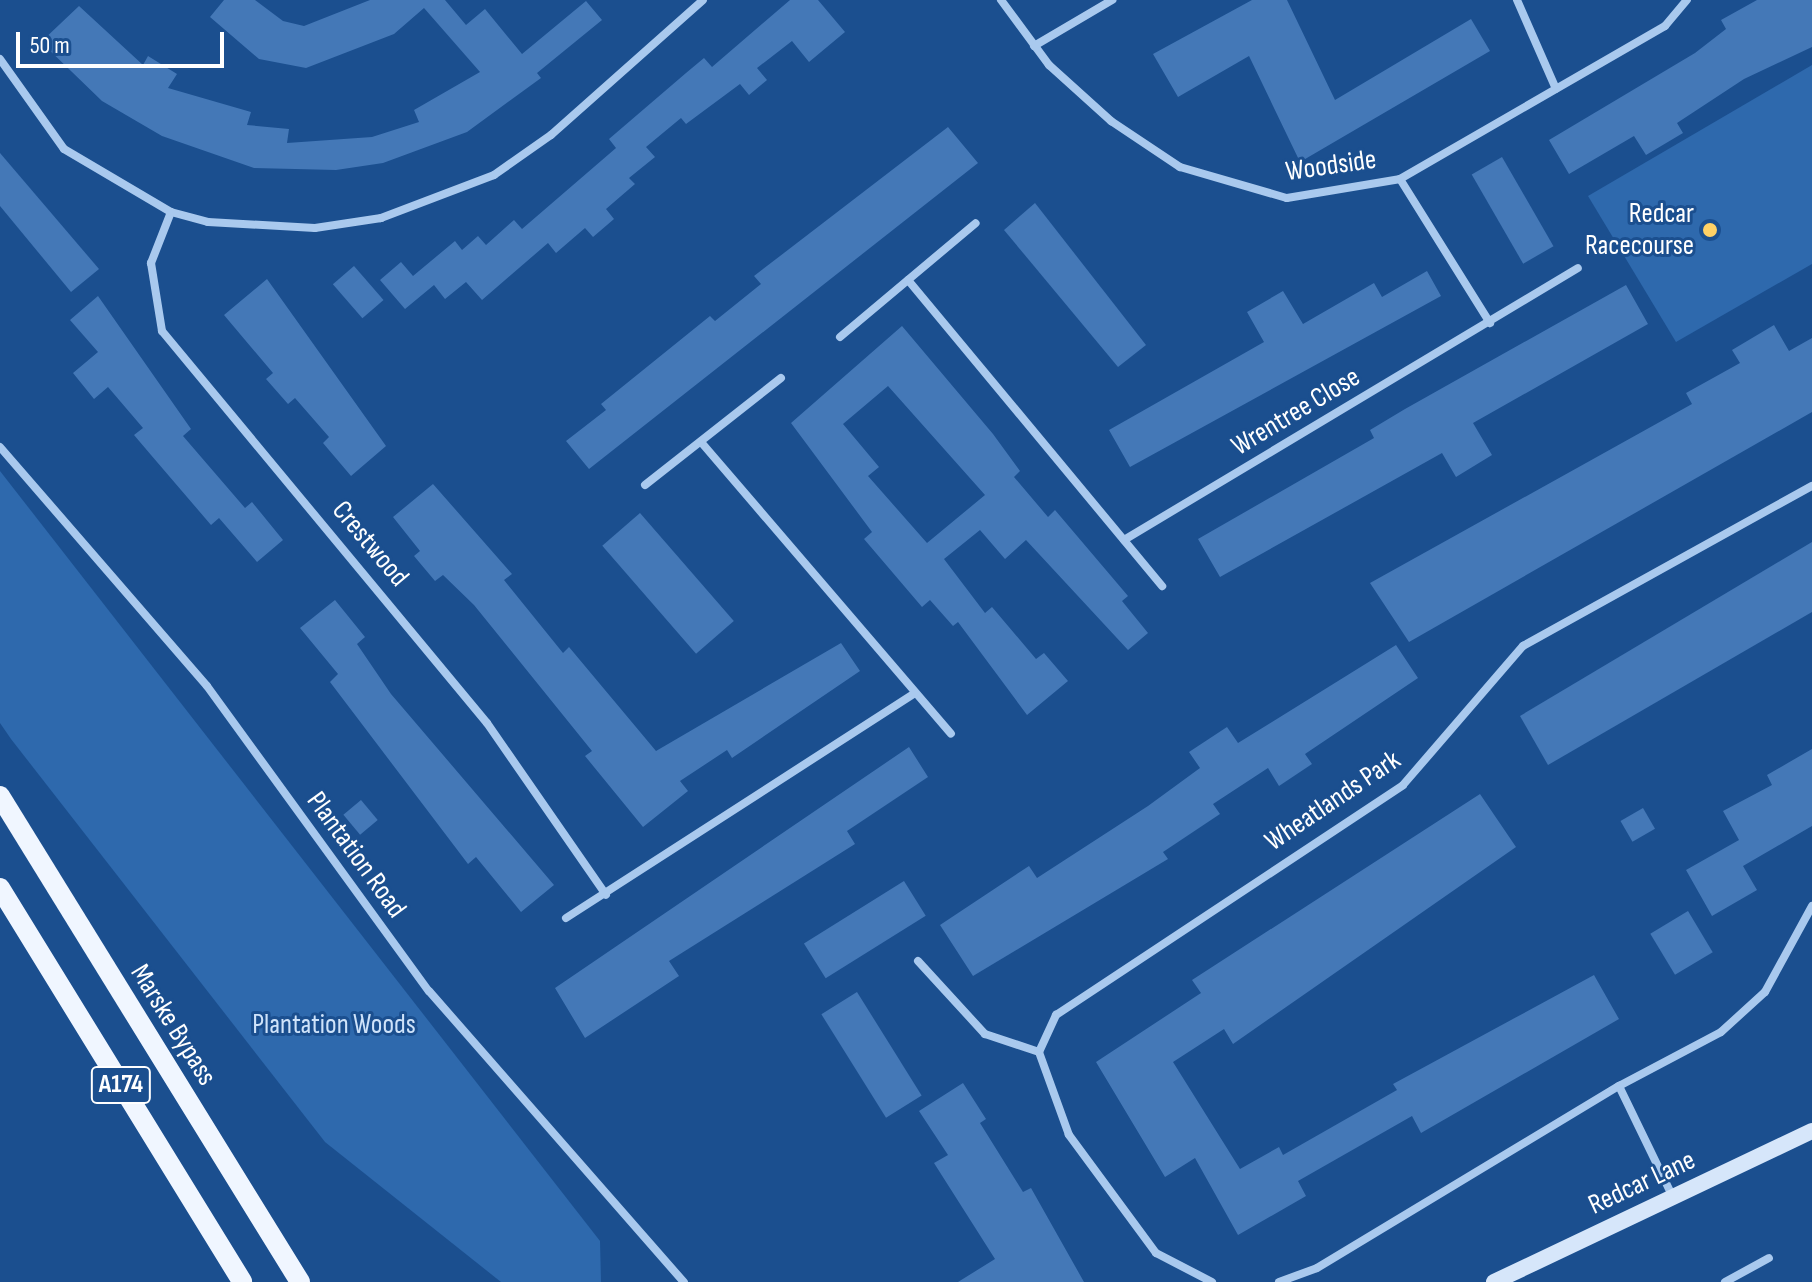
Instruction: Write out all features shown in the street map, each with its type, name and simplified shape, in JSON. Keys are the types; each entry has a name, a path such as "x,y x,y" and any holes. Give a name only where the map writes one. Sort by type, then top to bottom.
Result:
{"main road":[{"name":"Marske Bypass","path":"0,796 300,1282"},
{"name":"A174","path":"0,888 242,1282"},
{"name":"Redcar Lane","path":"1494,1282 1812,1131"}],"street":[{"path":"686,0 693,8"},
{"path":"0,59 64,149 171,212 208,222 315,228 431,203 494,175 551,135 703,0"},
{"name":"Woodside","path":"1001,0 1034,46 1111,121 1180,167 1287,198 1400,179 1665,26 1687,0"},
{"path":"1034,46 1112,0"},
{"path":"1517,0 1556,89"},
{"path":"1400,179 1490,323"},
{"name":"Crestwood","path":"171,212 151,263 162,331 478,711 606,895"},
{"path":"840,337 976,223"},
{"name":"Wrentree Close","path":"1124,540 1578,268"},
{"path":"908,280 1162,586"},
{"path":"645,485 781,378"},
{"path":"701,442 951,734"},
{"name":"Plantation Road","path":"0,447 207,686 429,991 684,1282"},
{"name":"Wheatlands Park","path":"1039,1052 1056,1015 1091,988 1403,785 1523,646 1812,486"},
{"path":"566,918 915,693"},
{"path":"1279,1282 1317,1268 1619,1086 1732,1022 1765,992 1812,906"},
{"path":"918,961 985,1034 1039,1052 1069,1135 1156,1253 1212,1282"},
{"path":"1619,1086 1674,1197"},
{"path":"1725,1282 1769,1258"}],"green space":[{"name":"Redcar Racecourse","path":"1812,65 1812,264 1676,342 1588,196"},
{"name":"Plantation Woods","path":"0,471 600,1241 601,1282 501,1282 325,1142 11,739 0,723"}],"building":[{"path":"224,0 255,0 283,21 304,26 370,0 445,0 466,25 485,9 522,54 586,1 602,20 537,73 541,78 467,132 383,163 336,170 254,168 162,136 102,101 41,42 79,6 143,65 148,56 177,74 168,88 251,112 247,125 289,129 287,143 372,137 419,122 414,110 480,72 424,8 394,34 306,68 259,59 210,17"},
{"path":"790,0 818,0 845,32 809,62 792,41 757,68 767,80 749,95 740,84 686,124 681,118 646,147 655,157 629,178 635,184 606,209 614,219 593,237 585,228 556,253 548,243 482,300 466,282 445,299 434,285 405,309 380,280 401,262 413,276 455,241 462,250 478,236 486,245 514,220 522,229 616,148 609,139 686,73 704,58 712,67"},
{"path":"1252,0 1287,0 1335,100 1471,19 1490,51 1300,162 1249,56 1178,97 1153,54"},
{"path":"1757,0 1812,0 1812,47 1744,79 1677,123 1683,133 1646,155 1634,136 1569,174 1549,140 1695,53 1726,29 1721,20"},
{"path":"948,127 978,163 589,469 566,441 606,410 601,404 710,316 715,321 761,284 754,276"},
{"path":"0,153 99,269 71,292 0,206"},
{"path":"1502,157 1554,246 1523,264 1472,174"},
{"path":"1035,203 1146,345 1118,367 1004,230"},
{"path":"354,266 384,300 362,318 333,284"},
{"path":"1427,271 1441,296 1130,467 1109,430 1264,342 1247,312 1283,291 1303,324 1374,283 1382,297"},
{"path":"267,279 386,446 351,476 323,443 329,437 295,398 288,404 266,379 273,373 224,315"},
{"path":"1626,285 1648,324 1473,423 1492,455 1456,477 1442,453 1220,577 1198,539 1374,438 1370,430 1405,409"},
{"path":"98,296 191,429 183,436 245,508 252,502 283,540 257,562 219,518 211,525 151,455 134,435 143,428 108,387 94,399 73,373 98,352 70,320"},
{"path":"1774,325 1789,351 1812,338 1812,412 1409,642 1370,583 1692,404 1686,393 1740,363 1732,350"},
{"path":"902,326 993,434 1020,471 1014,477 1048,517 1055,510 1128,596 1122,601 1148,633 1128,650 1026,540 1005,559 980,530 944,559 985,613 992,607 1036,659 1044,653 1068,681 1027,715 958,622 953,626 930,600 922,607 864,539 872,532 791,423","holes":["888,386 985,495 927,543 868,476 879,467 843,424"]},
{"path":"433,484 512,574 504,580 563,653 569,647 656,751 841,643 860,671 732,758 727,750 680,781 688,791 643,827 585,756 592,751 474,605 443,575 435,581 414,556 420,551 393,517"},
{"path":"640,513 734,621 696,654 602,546"},
{"path":"1812,542 1812,612 1548,765 1520,716"},
{"path":"335,600 365,637 357,644 391,694 554,885 521,912 476,857 468,864 330,682 338,674 300,628"},
{"path":"1396,645 1418,678 1305,754 1312,764 1279,786 1268,768 1213,804 1220,814 1163,852 1168,859 973,976 940,925 1029,866 1037,878 1148,806 1200,768 1189,752 1227,727 1238,743"},
{"path":"909,747 928,777 847,831 855,844 669,961 679,976 585,1038 555,988"},
{"path":"1812,749 1812,826 1743,866 1757,890 1712,916 1686,870 1739,840 1723,811 1772,785 1767,775"},
{"path":"1480,794 1516,847 1233,1044 1224,1029 1173,1062 1240,1169 1279,1147 1283,1155 1397,1090 1393,1084 1594,975 1619,1019 1421,1133 1412,1116 1298,1181 1306,1196 1238,1235 1195,1158 1165,1177 1096,1062 1201,993 1192,980"},
{"path":"361,800 378,820 360,835 343,815"},
{"path":"1643,808 1655,829 1632,842 1620,821"},
{"path":"904,881 926,916 826,978 804,944"},
{"path":"1688,911 1713,952 1675,975 1650,934"},
{"path":"857,992 922,1095 886,1118 821,1014"},
{"path":"963,1083 986,1119 980,1123 1023,1192 1031,1188 1084,1282 958,1282 995,1259 934,1163 948,1155 919,1111"}],"place":[{"name":"Redcar Racecourse","path":"1710,230"}]}
